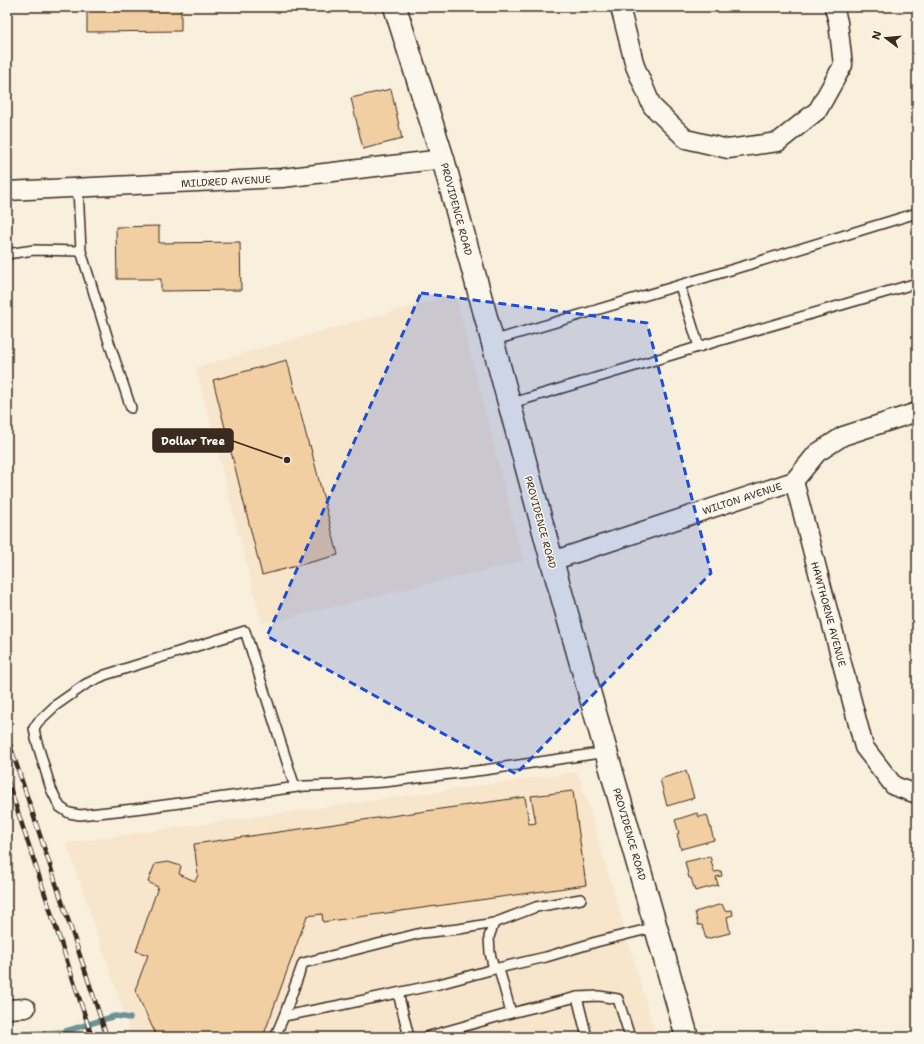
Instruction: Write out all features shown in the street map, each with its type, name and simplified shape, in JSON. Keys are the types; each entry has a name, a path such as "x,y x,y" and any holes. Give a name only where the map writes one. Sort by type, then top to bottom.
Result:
{"street":[{"name":"PROVIDENCE ROAD","path":"395,7 443,159 552,561 687,1037"},
{"path":"620,7 635,66 652,106 686,140 728,149 778,142 818,110 843,65 836,15"},
{"name":"MILDRED AVENUE","path":"7,191 282,178 443,159"},
{"name":"WILTON AVENUE","path":"552,561 794,481 817,453 843,436 917,412"},
{"name":"HAWTHORNE AVENUE","path":"794,481 864,747 894,786 917,794"},
{"path":"7,1009 26,1008"}],"lane":[{"path":"78,188 82,251 108,339 131,408"},
{"path":"492,341 680,286 917,213"},
{"path":"7,254 34,250 82,251"},
{"path":"509,404 917,283"},
{"path":"680,286 699,347"},
{"path":"295,787 245,631 105,675 86,684 56,705 38,722 34,728 51,789 60,807 69,813 80,815 295,787 384,782 484,770 607,752"},
{"path":"275,1037 303,963 421,933 494,923 536,908 581,900"},
{"path":"494,923 489,937 490,953 511,1013"},
{"path":"284,1016 438,984 546,957 656,926"},
{"path":"398,993 409,1037"},
{"path":"427,1037 511,1013 577,998 599,996 618,999 630,1037"},
{"path":"577,998 587,1037"}],"highlighted area":[{"path":"421,293 647,323 711,573 516,774 267,636"}],"shaded area":[{"path":"455,294 523,561 262,624 196,367"},
{"path":"577,772 587,801 656,1037 132,1037 67,843"}],"building":[{"path":"87,7 181,7 181,31 87,32"},
{"path":"391,89 402,139 363,149 351,98"},
{"path":"159,226 159,243 240,242 241,290 161,291 161,279 117,279 116,227"},
{"path":"287,360 338,555 262,575 213,380"},
{"path":"686,771 694,798 667,806 660,779"},
{"path":"573,791 586,885 323,922 322,914 307,916 263,1037 157,1037 135,990 148,955 136,951 158,887 148,882 155,864 168,862 181,866 179,874 195,881 198,875 194,844 525,797 529,824 536,823 531,796"},
{"path":"697,813 699,817 707,815 714,840 681,849 677,834 679,833 675,820"},
{"path":"710,856 714,872 721,871 722,876 716,877 718,885 695,891 691,878 689,878 685,862"},
{"path":"722,904 725,911 732,910 733,915 727,917 730,933 706,939 702,925 698,925 695,912"}],"waterway":[{"path":"7,1035 63,1032 115,1016 130,1018"}],"railway":[{"path":"7,736 107,1037"},
{"path":"7,779 92,1037"}],"place":[{"name":"Dollar Tree","path":"287,460"}]}
